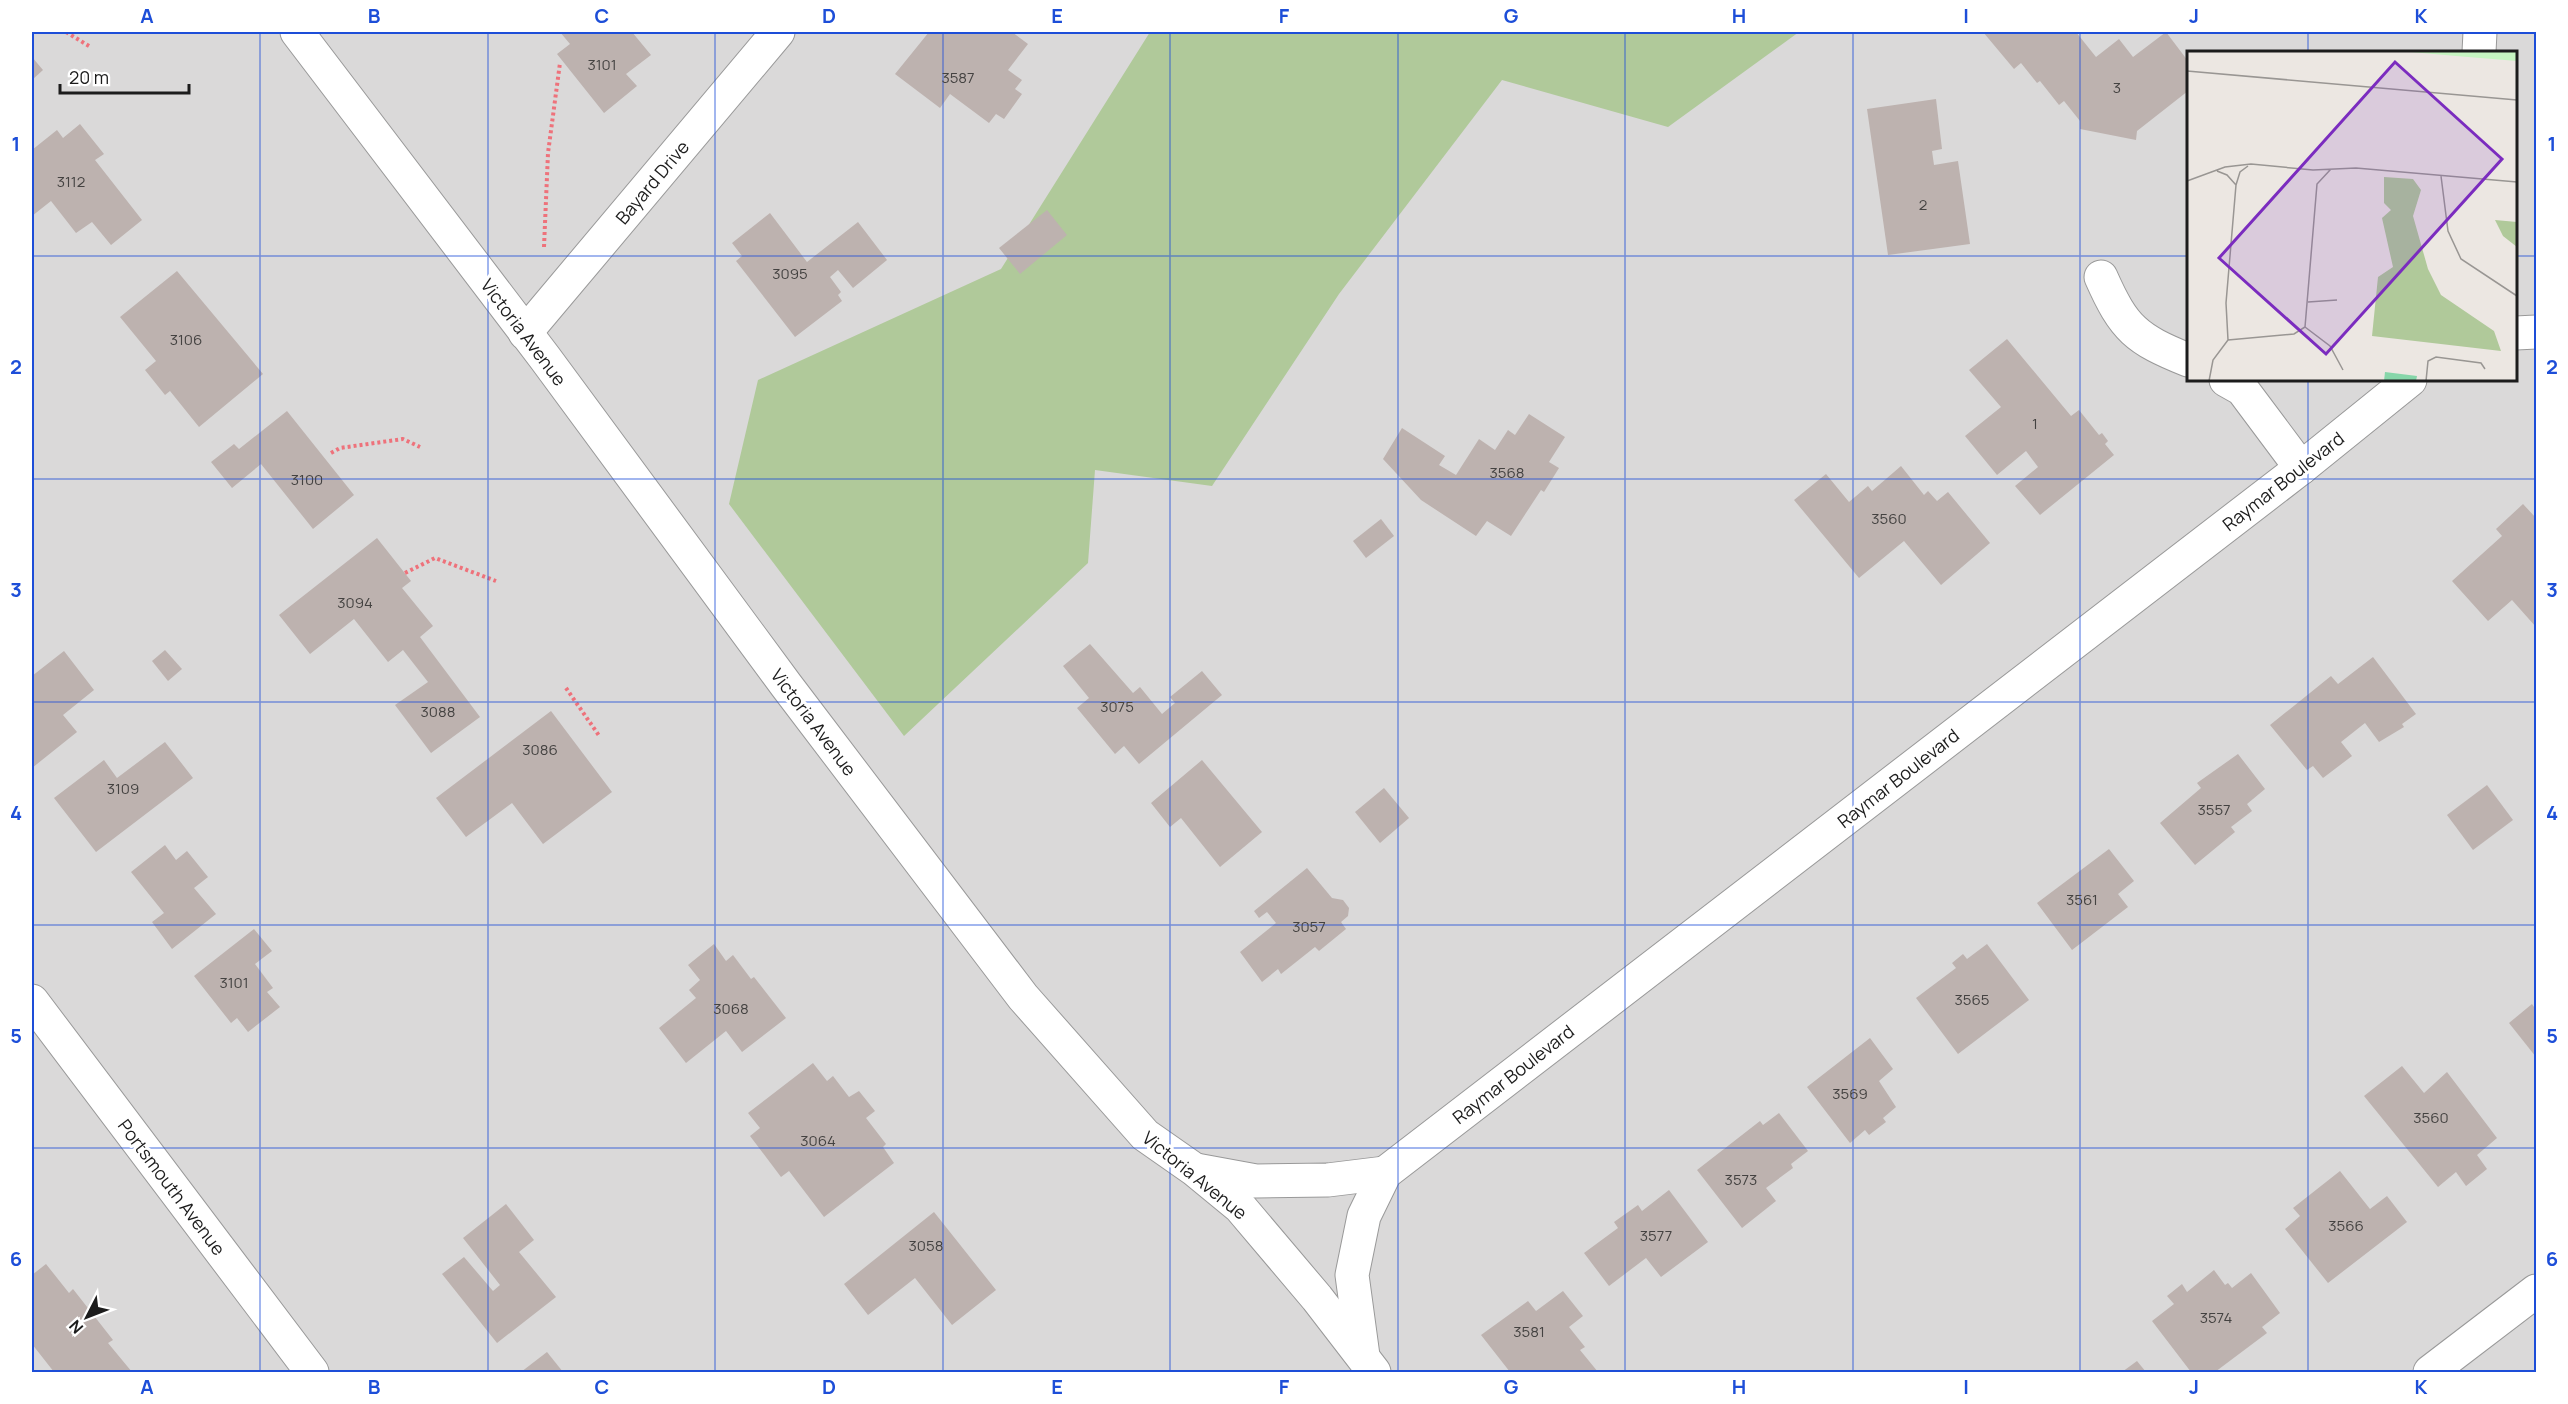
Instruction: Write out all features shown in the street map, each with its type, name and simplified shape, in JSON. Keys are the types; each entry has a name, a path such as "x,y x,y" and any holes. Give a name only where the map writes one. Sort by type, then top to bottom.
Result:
{"street":[{"name":"Victoria Avenue","path":"297,32 1023,997 1145,1135 1195,1170 1240,1207 1317,1298 1368,1365"},
{"name":"Bayard Drive","path":"525,333 778,32"},
{"path":"2479,51 2480,32"},
{"path":"2101,278 2115,309 2138,335 2157,347 2187,360"},
{"path":"2517,333 2536,333"},
{"path":"2228,381 2242,389 2301,468"},
{"name":"Raymar Boulevard","path":"1368,1365 1352,1275 1364,1216 1385,1173 2301,468 2409,381"},
{"name":"Portsmouth Avenue","path":"32,1001 312,1372"},
{"path":"1195,1170 1256,1180 1328,1180 1385,1173"},
{"path":"2430,1372 2536,1291"}],"path":[{"path":"66,32 89,46"},
{"path":"544,248 548,153 560,63"},
{"path":"331,453 340,448 403,439 420,447"},
{"path":"405,573 435,558 496,581"},
{"path":"566,688 600,737"}],"shaded area":[{"path":"32,32 2536,32 2536,1372 32,1372"}],"green space":[{"path":"1150,32 1799,32 1668,127 1502,80 1339,294 1212,486 1095,470 1088,563 904,736 729,504 758,380 1001,269"}],"building":[{"path":"560,32 632,32 651,55 626,74 637,86 604,113 557,54 570,44"},
{"path":"929,32 1012,32 1028,44 1008,70 1022,80 1015,89 1022,94 1004,119 996,114 989,123 950,94 940,108 895,74"},
{"path":"1983,32 2076,32 2096,57 2119,39 2133,57 2166,32 2187,60 2187,92 2137,131 2136,140 2080,129 2080,121 2064,101 2059,105 2040,81 2037,83 2021,63 2014,69"},
{"path":"32,57 43,70 32,80"},
{"path":"1936,99 1942,149 1932,151 1934,165 1958,161 1970,244 1888,255 1867,109"},
{"path":"80,124 104,154 95,160 142,220 111,245 92,222 76,233 51,201 32,216 32,150 57,130 63,138"},
{"path":"1047,210 1067,235 1020,274 999,248"},
{"path":"770,213 807,262 858,222 887,260 853,288 838,270 830,277 841,292 838,295 842,301 795,337 736,261 742,256 732,243"},
{"path":"177,271 263,374 199,427 170,391 165,395 145,370 156,361 120,317"},
{"path":"2007,339 2071,416 2079,410 2099,435 2102,433 2108,441 2105,444 2114,455 2040,515 2015,486 2038,467 2026,451 1997,475 1965,436 2001,407 1969,370"},
{"path":"287,411 354,495 313,529 261,464 232,488 211,462 234,444 239,449"},
{"path":"1529,414 1565,437 1549,462 1559,468 1544,492 1541,490 1511,536 1487,521 1476,536 1421,500 1383,459 1402,428 1445,456 1439,465 1456,475 1479,439 1495,450 1508,430 1515,435"},
{"path":"1901,466 1924,495 1928,491 1937,501 1948,492 1990,543 1941,585 1904,541 1859,578 1794,500 1826,474 1849,502 1868,486 1872,491"},
{"path":"2523,504 2536,518 2536,627 2512,600 2488,621 2452,581 2502,536 2496,529"},
{"path":"1381,519 1394,536 1366,558 1353,541"},
{"path":"377,538 411,581 402,588 433,626 420,637 480,717 431,753 395,705 428,682 403,650 388,662 354,619 310,654 279,615"},
{"path":"1090,644 1133,693 1140,687 1162,714 1175,703 1170,697 1202,671 1222,695 1139,764 1124,746 1115,754 1077,708 1089,698 1063,666"},
{"path":"165,650 182,669 168,681 152,661"},
{"path":"64,651 94,690 63,715 77,732 32,768 32,676"},
{"path":"2373,657 2416,714 2402,724 2404,727 2379,742 2365,723 2341,742 2352,756 2323,778 2313,766 2307,770 2270,725 2331,676 2338,684"},
{"path":"551,711 612,792 543,844 512,803 466,837 436,798"},
{"path":"165,742 193,778 96,852 54,798 104,760 117,778"},
{"path":"2238,754 2265,789 2247,804 2252,811 2231,827 2235,832 2195,865 2160,823 2201,788 2197,783"},
{"path":"1202,760 1262,832 1220,867 1181,818 1170,827 1151,803"},
{"path":"2487,785 2513,820 2473,850 2447,815"},
{"path":"1384,788 1409,818 1380,843 1355,812"},
{"path":"165,845 176,860 187,851 208,877 194,888 216,914 172,949 152,922 164,913 131,872"},
{"path":"2109,849 2134,881 2118,894 2128,907 2072,950 2037,903"},
{"path":"1307,868 1332,898 1343,900 1349,908 1348,916 1341,922 1346,929 1319,951 1315,947 1281,974 1278,969 1262,982 1240,952 1276,923 1267,912 1259,918 1254,911"},
{"path":"254,929 272,951 255,964 273,988 267,992 280,1007 248,1032 237,1018 231,1023 194,976"},
{"path":"714,944 726,961 733,955 751,979 754,977 786,1018 742,1052 726,1031 686,1063 659,1028 696,998 689,990 700,980 688,965"},
{"path":"1987,944 2029,1000 1958,1054 1916,998 1956,968 1952,963 1963,954 1967,959"},
{"path":"2532,1004 2536,1010 2536,1057 2509,1023"},
{"path":"1870,1038 1893,1069 1879,1081 1896,1107 1883,1118 1886,1122 1869,1135 1865,1130 1850,1143 1807,1087"},
{"path":"813,1063 827,1081 833,1076 849,1097 859,1091 875,1111 866,1118 886,1144 883,1147 894,1163 824,1217 789,1171 781,1177 750,1136 760,1128 748,1113"},
{"path":"2402,1066 2424,1093 2447,1072 2497,1138 2477,1155 2487,1169 2466,1186 2456,1172 2438,1187 2364,1096"},
{"path":"1779,1113 1808,1151 1791,1164 1793,1168 1766,1188 1776,1201 1742,1228 1697,1170 1760,1121 1763,1125"},
{"path":"2340,1171 2370,1209 2387,1196 2407,1222 2328,1283 2285,1229 2300,1216 2293,1208"},
{"path":"1669,1190 1708,1242 1661,1277 1646,1258 1609,1286 1584,1253 1618,1228 1614,1222 1638,1205 1642,1211"},
{"path":"506,1204 534,1240 519,1252 556,1297 497,1343 442,1274 464,1257 493,1291 500,1285 463,1238"},
{"path":"934,1212 996,1290 952,1325 915,1278 868,1315 844,1284"},
{"path":"46,1264 69,1293 73,1289 113,1340 108,1343 132,1372 54,1372 32,1344 32,1275"},
{"path":"2214,1270 2225,1285 2228,1283 2232,1288 2251,1273 2280,1313 2262,1327 2267,1333 2215,1372 2191,1372 2152,1321 2174,1304 2167,1296 2182,1284 2187,1292"},
{"path":"1563,1291 1583,1316 1569,1327 1585,1347 1580,1350 1598,1372 1510,1372 1481,1335 1528,1301 1536,1311"},
{"path":"547,1352 563,1372 521,1372"},
{"path":"2137,1361 2146,1372 2122,1372"}]}
